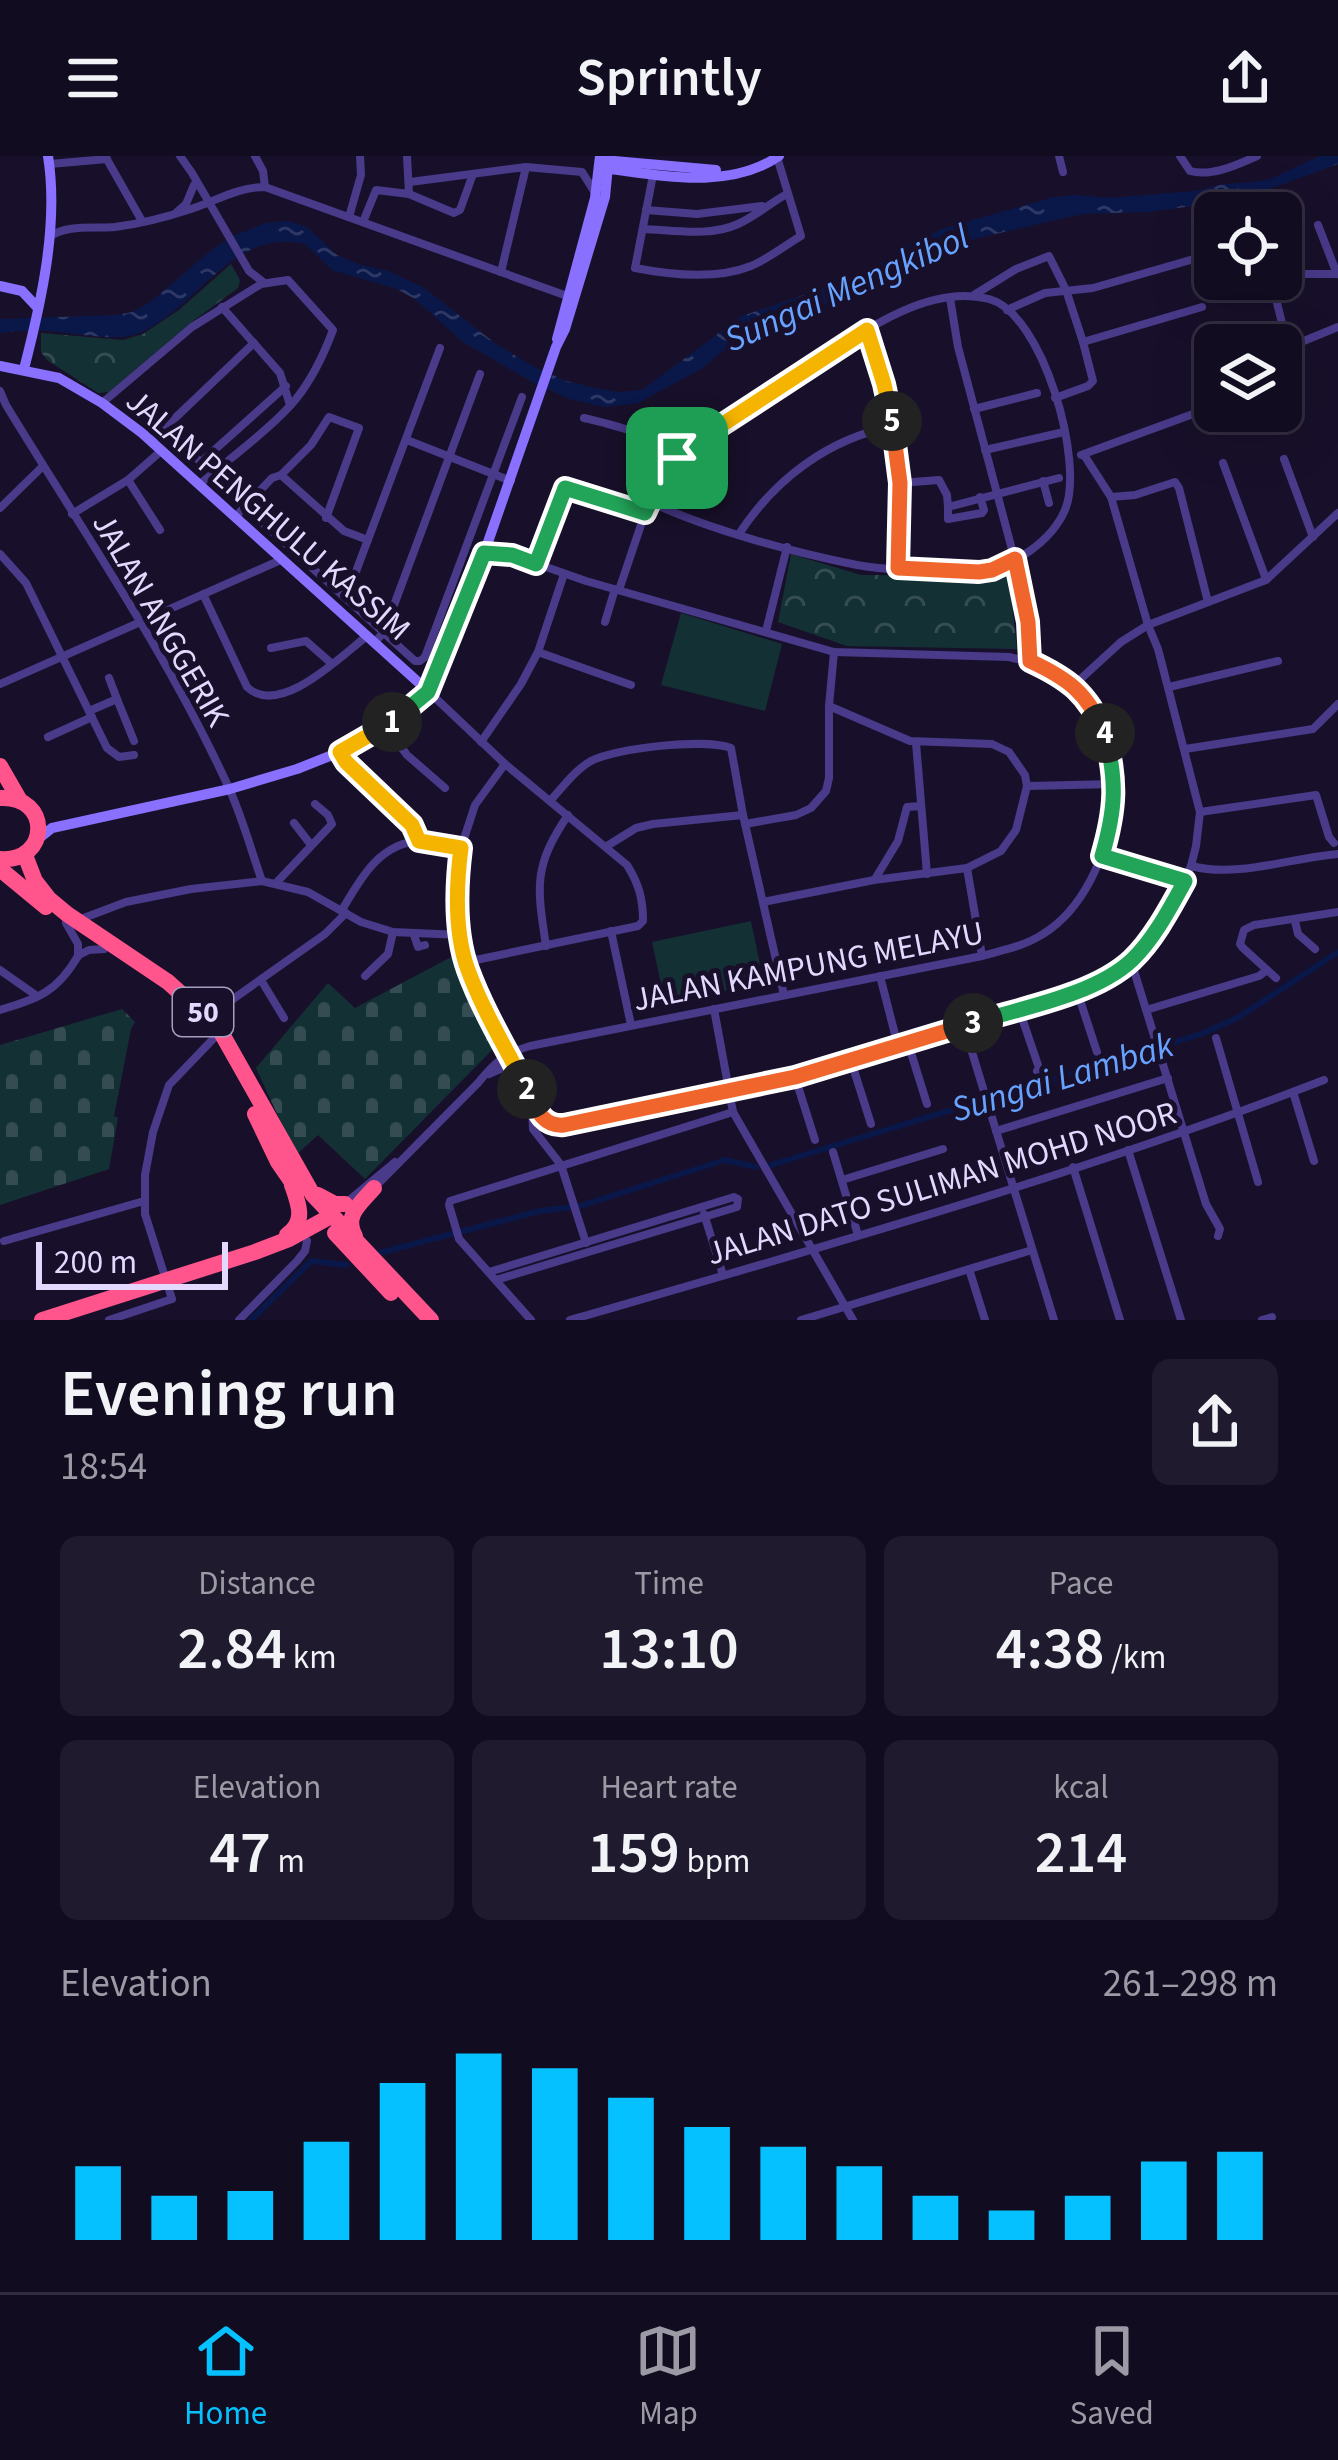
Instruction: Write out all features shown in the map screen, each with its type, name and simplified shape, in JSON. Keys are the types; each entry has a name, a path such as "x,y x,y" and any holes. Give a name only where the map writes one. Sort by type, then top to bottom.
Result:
{"highway":[{"path":"0,766 10,799 35,814 38,824 30,848 16,859 0,860"},
{"name":"50","path":"30,848 35,880 72,922 168,982 209,1016 232,1048 295,1178"},
{"name":"50","path":"0,869 186,1006 215,1037 295,1178 416,1320"},
{"path":"295,1178 326,1202 333,1218"},
{"path":"255,1252 296,1228 301,1220 295,1178"},
{"path":"361,1254 350,1216 374,1188"},
{"path":"309,1240 333,1218"},
{"path":"42,1320 255,1252 333,1218"},
{"path":"196,1271 244,1262 309,1240 334,1242 361,1254"},
{"name":"50","path":"361,1254 431,1320"}],"street":[{"path":"179,156 247,272 264,283"},
{"path":"254,156 265,187"},
{"path":"349,217 361,175 360,156"},
{"path":"406,156 409,194"},
{"path":"410,182 526,167 582,172 603,161 717,170 766,156"},
{"path":"603,161 653,174 717,177 743,173 778,156 801,236 735,271 696,274 635,268 653,174"},
{"path":"1059,156 1063,172"},
{"path":"1180,156 1184,166 1196,173 1242,168 1257,156"},
{"path":"58,378 33,351 50,216 49,160 106,158 142,221"},
{"path":"571,297 603,161"},
{"path":"30,848 52,827 230,789 340,752 386,727 428,692 511,481 556,347 605,197 603,161"},
{"path":"187,167 207,203"},
{"path":"501,272 526,167"},
{"path":"582,172 596,194"},
{"path":"363,221 376,190 409,194 458,213 473,174"},
{"path":"176,213 194,185"},
{"path":"48,238 71,228 142,221 265,187 571,297"},
{"path":"218,221 220,207 234,192"},
{"path":"643,229 725,228 788,194"},
{"path":"646,210 697,214 764,206"},
{"path":"50,216 71,228"},
{"path":"1302,274 1337,274 1318,225"},
{"path":"970,298 990,283 1044,256 1052,257 1093,381 1055,398"},
{"path":"1007,310 1045,293 1093,289 1194,259"},
{"path":"243,294 247,272"},
{"path":"547,289 572,278"},
{"path":"0,286 32,290 43,280"},
{"path":"102,403 222,307 264,283 288,280 333,330 313,374 290,405 200,484"},
{"path":"22,291 38,309"},
{"path":"950,298 958,347 1015,559 1028,622 1030,661"},
{"path":"605,622 645,513 650,502 677,458 908,307 970,298 990,299 1007,310 1046,363 1070,459 1065,510 1046,536 1015,559 979,572 860,566 739,534 650,502"},
{"path":"222,307 280,373 290,405"},
{"path":"1082,342 1202,308"},
{"path":"1302,342 1338,327"},
{"path":"867,330 893,426 900,483 898,568"},
{"path":"24,369 33,342"},
{"path":"151,441 254,343"},
{"path":"346,598 440,348"},
{"name":"JALAN PENGHULU KASSIM","path":"0,366 58,378 102,403 346,598 415,661 425,657 493,474"},
{"path":"203,594 247,687 257,696 289,693 384,632 480,374"},
{"path":"163,430 203,461 286,386"},
{"name":"JALAN ANGGERIK","path":"0,391 3,407 140,622 230,789 262,881"},
{"path":"974,409 1037,393"},
{"path":"493,474 522,397"},
{"path":"1070,459 1194,414"},
{"path":"241,512 311,445 329,417 359,428 326,518"},
{"path":"584,418 635,431 677,458"},
{"path":"739,534 779,483 803,466 844,441 893,426"},
{"path":"985,450 1064,432"},
{"path":"407,440 511,481"},
{"path":"72,514 128,480 162,450"},
{"path":"214,451 225,462"},
{"path":"478,1083 493,1071 507,1070 543,1120 552,1126 564,1125 729,1092 851,1061 1078,991 1131,961 1185,881 1200,812 1111,497 1084,455"},
{"path":"1285,459 1312,537"},
{"path":"1222,463 1266,580"},
{"path":"0,508 43,466"},
{"path":"281,475 326,518 368,541"},
{"path":"948,507 1059,478"},
{"path":"128,480 160,530"},
{"path":"900,483 939,480 947,495 948,519 982,513 980,497"},
{"path":"1043,481 1049,503"},
{"path":"1111,497 1135,495 1174,482 1208,602"},
{"path":"536,564 565,488 645,513"},
{"name":"JALAN PENGHULU KASSIM","path":"241,512 283,559 428,692"},
{"path":"1074,686 1121,642 1148,625 1266,580 1338,513"},
{"name":"JALAN KAMPUNG MELAYU","path":"486,547 834,652 1030,661 1062,676 1091,705 1105,731 1114,784 1113,817 1102,856 1085,890 1046,933 1019,946 508,1052"},
{"path":"766,631 787,547"},
{"path":"0,554 26,584 111,753 134,755"},
{"path":"0,684 283,559"},
{"path":"481,742 538,652 564,574"},
{"path":"271,648 306,641 331,663"},
{"path":"538,652 632,685"},
{"path":"607,846 636,828 653,824 796,814 811,808 826,791 829,778 834,652"},
{"path":"1168,687 1278,661"},
{"path":"397,663 421,671 438,668"},
{"path":"109,678 134,741"},
{"path":"428,692 505,764 607,846 634,875 643,910 638,926 466,962"},
{"path":"48,737 117,699"},
{"path":"1185,749 1312,729 1338,704"},
{"path":"763,902 968,868 1001,850 1016,830 1027,786 1020,765 1000,747 916,743 829,706"},
{"path":"386,727 407,755 445,788"},
{"path":"550,801 578,771 607,755 715,743 730,748 784,995"},
{"path":"916,743 927,874"},
{"path":"340,752 412,825 419,841"},
{"path":"505,764 475,805 461,848 456,882 460,935 466,962 543,1120"},
{"path":"1027,786 1114,784"},
{"path":"1191,866 1226,870 1335,854 1336,839 1329,837 1316,795 1200,812"},
{"path":"276,884 332,824 315,804"},
{"path":"874,880 898,841 903,812 921,806"},
{"path":"35,814 71,823"},
{"path":"546,946 538,895 540,870 568,815"},
{"path":"294,823 311,845"},
{"path":"209,1016 325,934 344,911 364,873 388,852 419,841 461,848"},
{"path":"1102,856 1185,881"},
{"path":"968,868 982,956"},
{"path":"78,956 72,922 92,913 191,889 262,881 308,892 361,922 393,932 460,935"},
{"path":"1276,978 1240,944 1241,934 1249,927 1338,912"},
{"path":"1294,921 1298,934 1315,949"},
{"path":"611,931 631,1025"},
{"path":"364,976 388,954 393,932"},
{"path":"414,934 419,947 425,945"},
{"path":"0,1010 39,997 58,985 78,956 104,949"},
{"path":"1131,961 1206,1204 1220,1229 1218,1237"},
{"path":"0,970 39,997"},
{"path":"1146,1010 1268,970"},
{"path":"880,976 927,1104"},
{"path":"261,980 284,1018"},
{"path":"1078,991 1096,1052"},
{"path":"714,1009 733,1112 853,1320"},
{"path":"1019,1009 1037,1071"},
{"path":"964,1026 1054,1320"},
{"path":"109,1320 172,1299 147,1223 149,1149 166,1091 215,1037"},
{"path":"1216,1038 1258,1182"},
{"path":"333,1218 374,1188 508,1052"},
{"path":"851,1061 871,1124"},
{"path":"795,1077 815,1140"},
{"path":"996,1131 1168,1078"},
{"name":"JALAN DATO SULIMAN MOHD NOOR","path":"570,1320 1128,1150 1324,1080"},
{"path":"1294,1092 1314,1161"},
{"path":"532,1108 532,1129 561,1165 587,1246"},
{"path":"531,1320 457,1233 449,1205 454,1198 733,1112"},
{"path":"842,1180 943,1149"},
{"path":"1128,1150 1181,1320"},
{"path":"833,1152 858,1234"},
{"path":"333,1218 401,1158"},
{"path":"1073,1167 1120,1320"},
{"path":"4,1241 144,1201"},
{"path":"492,1276 704,1212 723,1275"},
{"path":"239,1320 296,1261 309,1240"},
{"path":"801,1320 1032,1250"},
{"path":"969,1269 985,1320"},
{"path":"611,1308 614,1320"}],"green space":[{"path":"231,264 240,280 238,288 109,392 98,393 41,352 41,333 123,340 143,334 179,310"},
{"path":"791,554 861,575 1009,576 1017,649 847,646 778,622"},
{"path":"681,613 782,644 765,711 661,685"},
{"path":"751,921 764,983 665,1003 652,942"},
{"path":"455,955 497,1045 365,1179 318,1135 296,1155 256,1068 328,983 355,1008"},
{"path":"122,1009 135,1022 114,1116 118,1118 109,1169 0,1205 0,1045"}],"water":[{"name":"Sungai Mengkibol","path":"1320,156 1338,156 1338,164 1272,188 1194,192 1193,206 1082,214 952,244 854,296 782,319 638,403 605,407 536,384 463,342 415,299 332,270 305,244 256,247 216,273 160,322 130,336 0,333 0,319 132,312 236,235 266,223 288,221 307,227 337,255 423,287 496,344 533,366 591,387 642,390 742,316 853,278 941,229 1054,197 1195,191 1270,179"}],"waterway":[{"name":"Sungai Lambak","path":"771,1165 1204,1033 1239,1017 1338,952"},
{"name":"Sungai Lambak","path":"379,1253 540,1211 580,1206 725,1160 756,1167"},
{"name":"Sungai Lambak","path":"251,1320 311,1261 347,1265"}],"route":[{"path":"867,330 893,426 900,483 898,568 979,572 1015,559 1028,622 1030,661 1074,686 1105,731 1114,784 1113,817 1102,856 1185,881 1131,961 1078,991 795,1077 552,1126 543,1120 468,969 456,882 461,848 419,841 412,825 340,752 386,727 428,692 484,553 512,555 536,564 565,488 645,513 677,458 867,330"}]}
